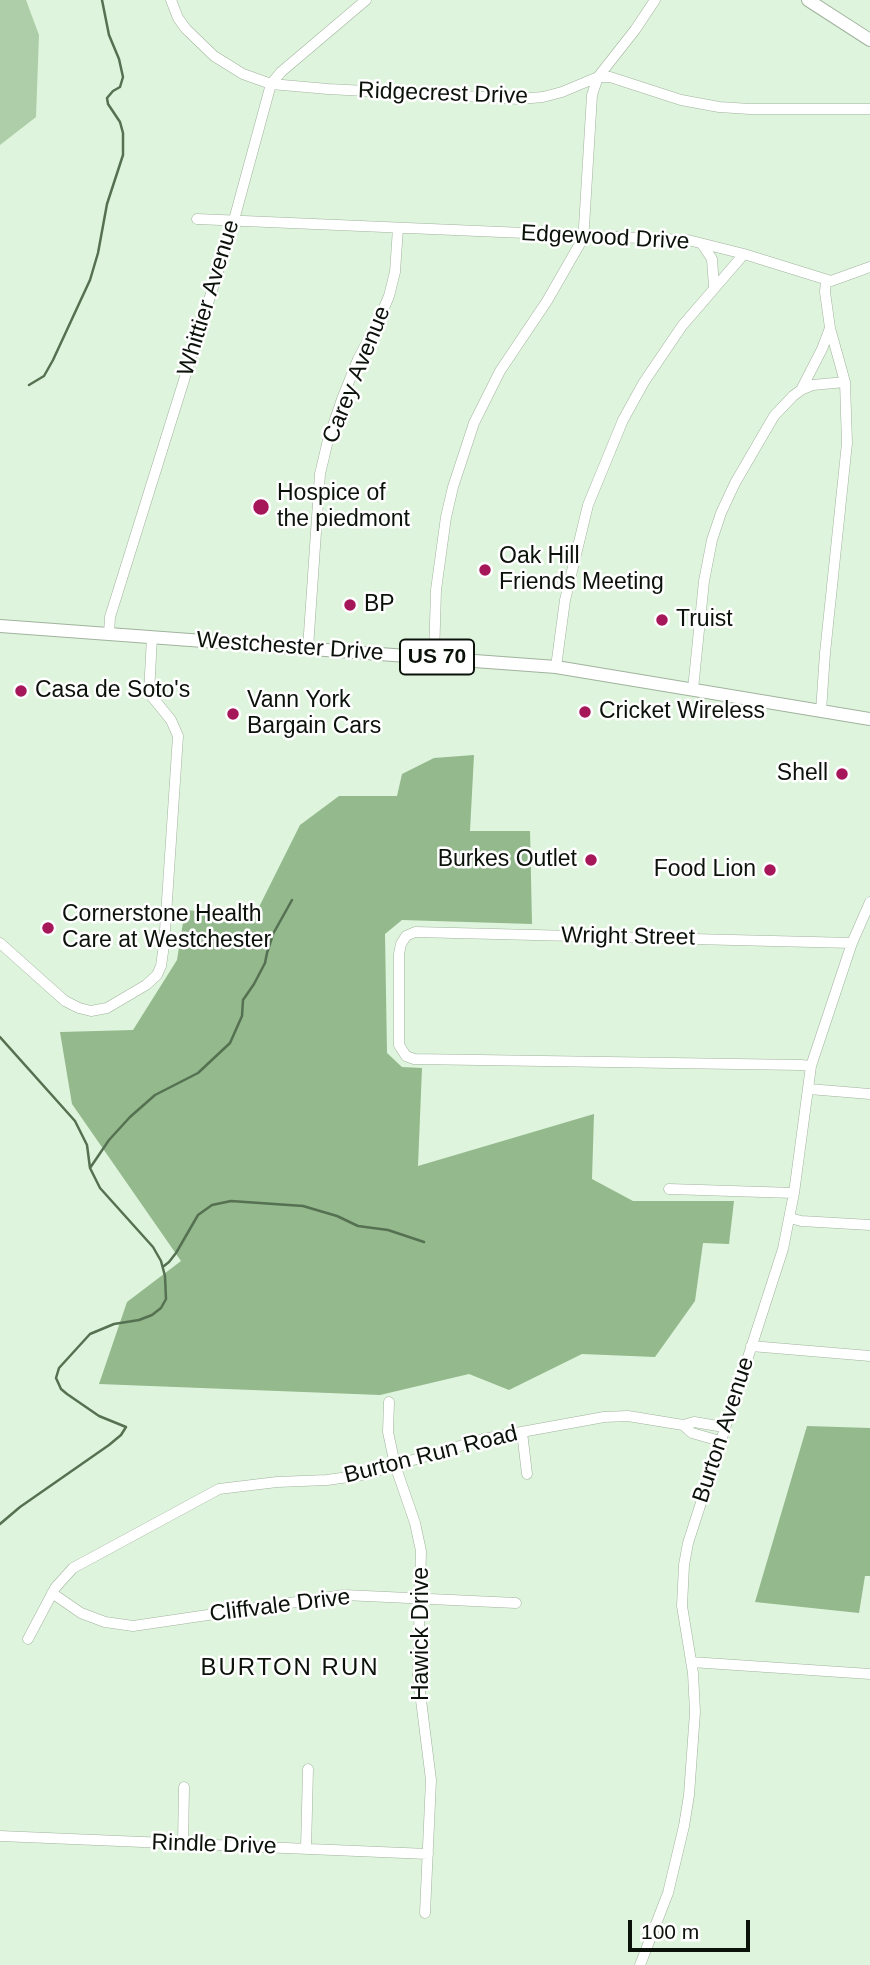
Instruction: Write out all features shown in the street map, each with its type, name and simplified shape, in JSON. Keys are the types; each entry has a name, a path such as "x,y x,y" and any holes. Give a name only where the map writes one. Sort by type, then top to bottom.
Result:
{"main road":[{"path":"808,0 870,40"},
{"name":"Westchester Drive","path":"0,626 556,667 870,719"}],"street":[{"name":"Ridgecrest Drive","path":"171,0 186,29 214,56 243,74 271,84 520,99 562,92 598,77"},
{"path":"347,0 357,6"},
{"name":"Whittier Avenue","path":"109,634 110,617 234,220 271,84 281,72 366,0"},
{"path":"434,657 436,590 446,517 474,423 500,372 560,279 582,236 592,95 598,77 623,47 655,0"},
{"path":"598,77 610,77 681,100 719,107 870,109"},
{"name":"Edgewood Drive","path":"197,219 688,240 744,254 826,280"},
{"name":"Carey Avenue","path":"308,648 320,474 342,399 389,296 395,272 398,228"},
{"path":"702,244 712,259 714,287"},
{"path":"556,667 572,566 588,505 623,420 644,382 682,326 744,254"},
{"path":"821,711 845,475 847,408 845,382 830,328 826,280 831,281 870,268"},
{"path":"801,390 830,328"},
{"path":"693,689 704,582 712,541 735,483 774,416 787,401 801,390 824,383 845,382"},
{"path":"0,943 65,1001 91,1011 107,1008 146,985 157,975 164,945 178,736 171,720 149,693 152,637"},
{"name":"Burton Avenue","path":"640,1965 668,1893 689,1795 694,1723 691,1662 683,1618 684,1565 688,1543 783,1249 794,1193 811,1066 852,943 870,902"},
{"name":"Wright Street","path":"811,1066 414,1059 406,1056 399,1045 401,944 406,936 415,932 852,943"},
{"path":"809,1089 870,1094"},
{"path":"669,1189 794,1193"},
{"path":"790,1218 870,1225"},
{"path":"751,1346 870,1356"},
{"name":"Hawick Drive","path":"389,1402 388,1432 395,1465 415,1523 421,1551 418,1676 432,1780 425,1913"},
{"name":"Burton Run Road","path":"28,1639 52,1593 73,1568 219,1489 363,1475 483,1439 604,1417 628,1416 683,1425 694,1422 724,1427"},
{"name":"Burton Run Road","path":"683,1425 692,1433 720,1441"},
{"path":"522,1432 527,1474"},
{"name":"Cliffvale Drive","path":"52,1593 81,1613 105,1622 132,1626 344,1595 516,1603"},
{"path":"691,1662 870,1674"},
{"path":"306,1849 308,1769"},
{"path":"183,1844 184,1787"},
{"name":"Rindle Drive","path":"0,1836 428,1854"}],"green space":[{"path":"0,0 26,0 39,35 36,117 0,145"},
{"path":"474,755 470,831 530,831 532,924 402,920 385,934 387,1053 402,1067 422,1068 418,1166 594,1114 592,1179 633,1201 734,1201 729,1244 703,1243 695,1301 655,1357 582,1354 509,1390 469,1374 380,1395 99,1384 127,1302 181,1261 72,1104 60,1032 133,1030 177,960 185,910 255,915 300,825 339,796 397,796 402,774 434,758"},
{"path":"807,1426 870,1428 870,1576 865,1576 859,1613 755,1602"}],"waterway":[{"path":"29,385 44,376 90,280 107,204 123,155 120,122 107,98 120,87 123,77 109,35 102,0"},
{"path":"90,1168 109,1140 130,1117 155,1095 198,1073 230,1043 242,1016 243,1000 265,963 273,934 292,900"},
{"path":"0,1037 75,1121 87,1145 90,1168 100,1188 153,1247 161,1261 166,1299 161,1308 152,1315 114,1324 90,1334 59,1368 56,1378 61,1389 99,1416 126,1427 109,1445 0,1524"},
{"path":"164,1266 176,1253 198,1215 212,1205 231,1201 303,1206 337,1216 358,1226 388,1230 424,1242"}],"place":[{"name":"Hospice of the piedmont","path":"261,507"},
{"name":"Oak Hill Friends Meeting","path":"485,570"},
{"name":"BP","path":"350,605"},
{"name":"Truist","path":"662,620"},
{"name":"Casa de Soto's","path":"21,691"},
{"name":"Cricket Wireless","path":"585,712"},
{"name":"Vann York Bargain Cars","path":"233,714"},
{"name":"Shell","path":"842,774"},
{"name":"Burkes Outlet","path":"591,860"},
{"name":"Food Lion","path":"770,870"},
{"name":"Cornerstone Health Care at Westchester","path":"48,928"}],"district":[{"name":"BURTON RUN","path":"290,1668"}]}
